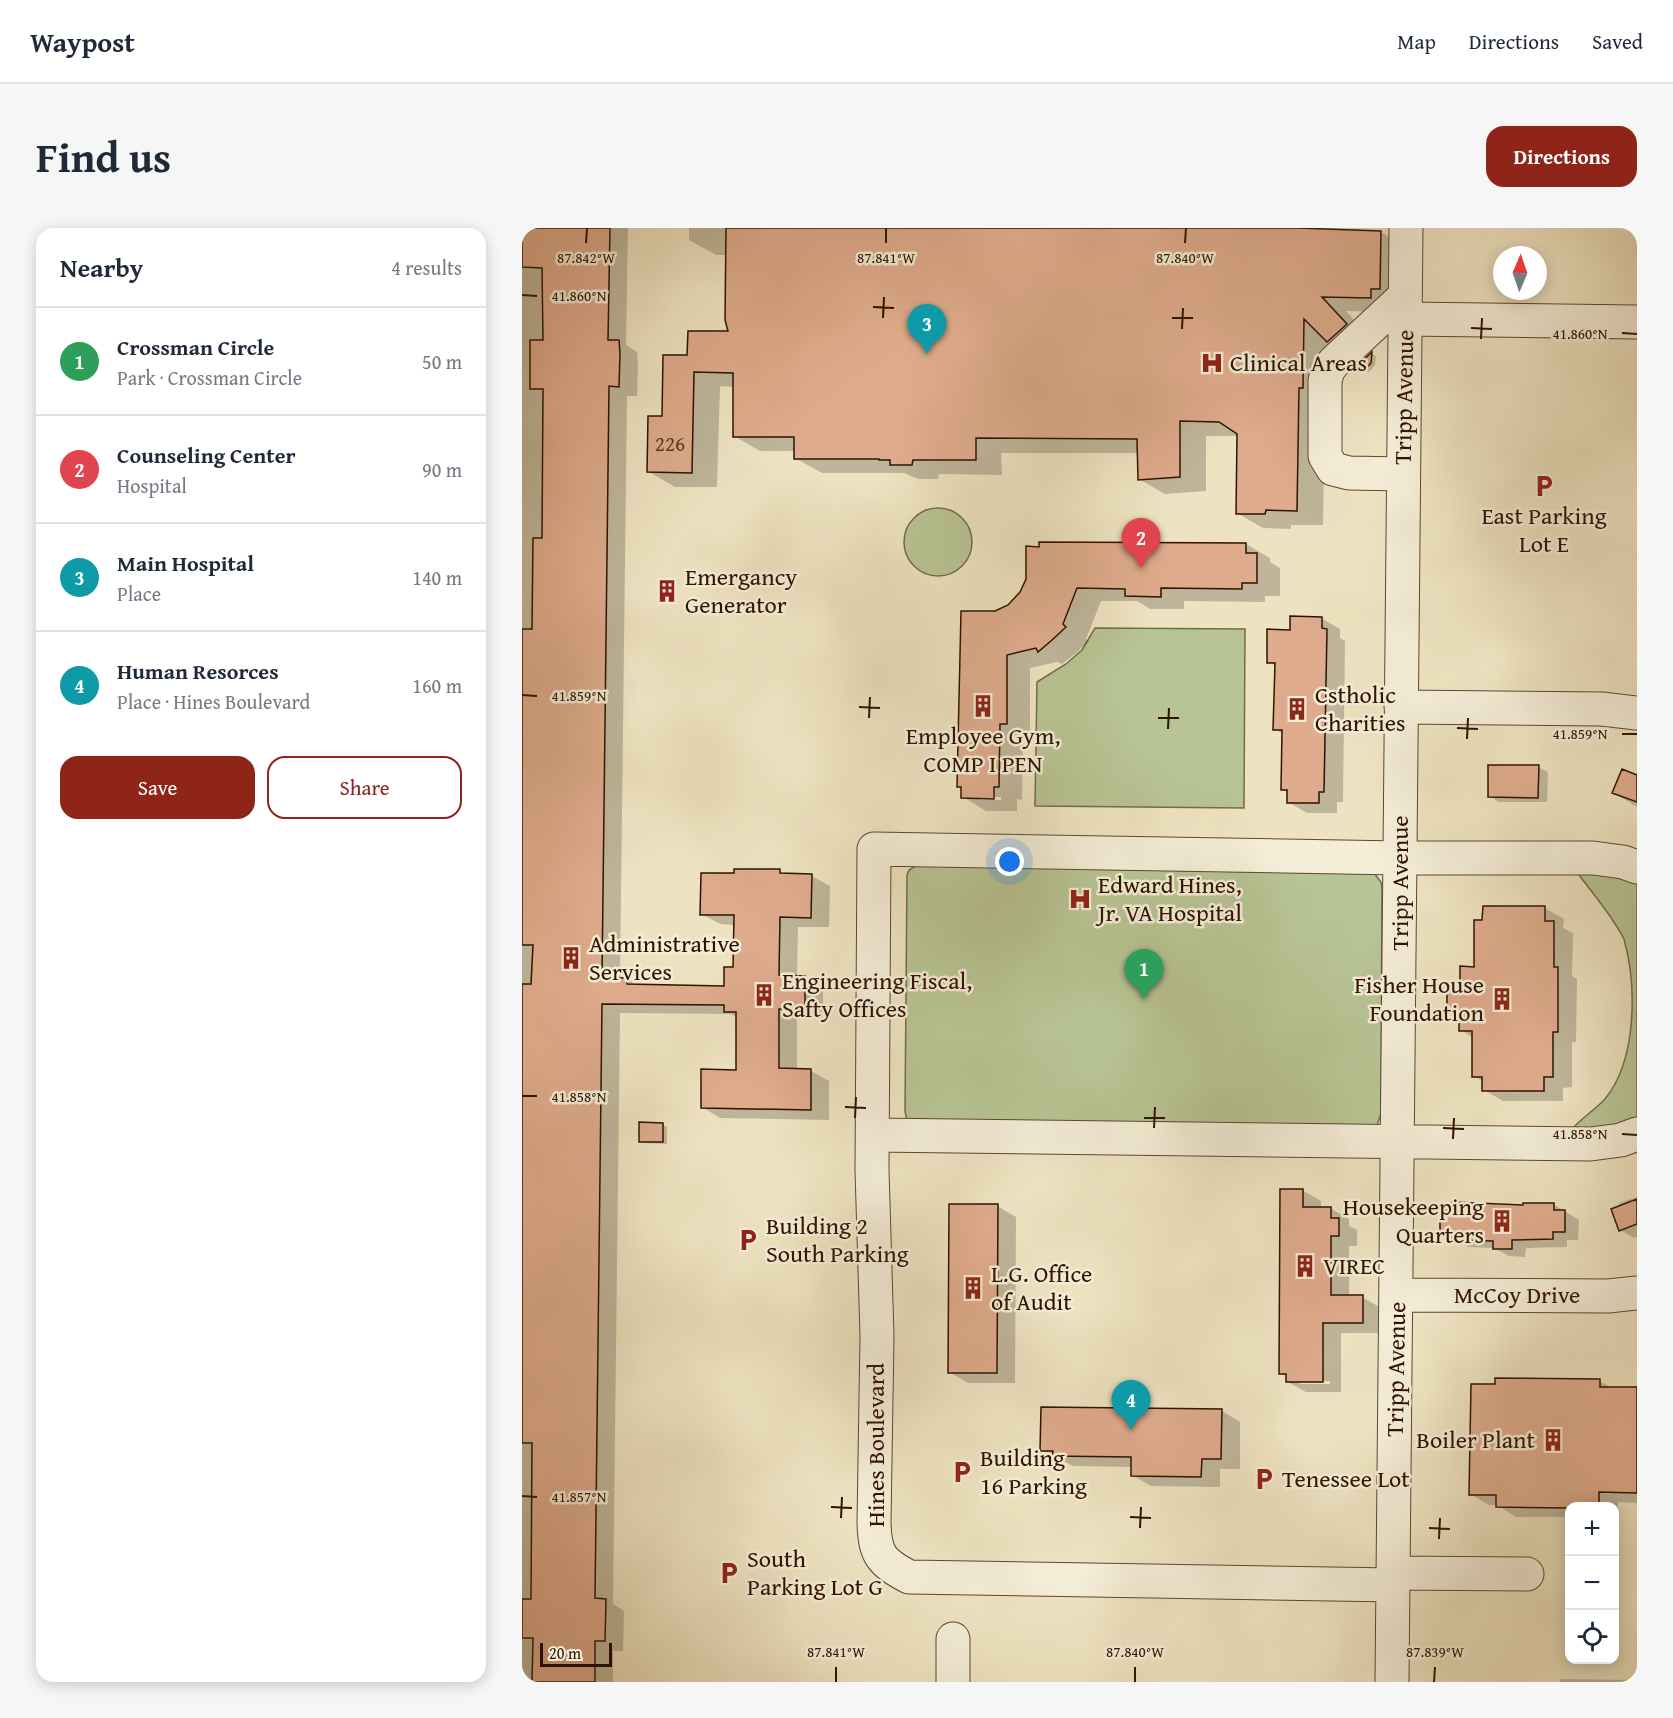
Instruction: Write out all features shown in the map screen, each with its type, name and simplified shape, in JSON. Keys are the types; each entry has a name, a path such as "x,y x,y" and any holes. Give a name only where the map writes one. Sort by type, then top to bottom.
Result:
{"street":[{"name":"Tripp Avenue","path":"1392,1682 1406,228"},
{"path":"1403,474 1349,473 1334,469 1325,456 1324,381 1328,370 1335,362 1405,308 1637,322"},
{"path":"1401,707 1602,709 1637,713"},
{"name":"Hines Boulevard","path":"1400,858 874,849 872,1170 877,1326 874,1529 877,1547 885,1563 909,1577 1393,1579 1527,1574"},
{"path":"1400,858 1593,858 1623,862 1637,867"},
{"path":"873,1135 1591,1144 1621,1140 1637,1134"},
{"name":"McCoy Drive","path":"1396,1295 1608,1296 1637,1293"},
{"path":"953,1639 953,1682"}],"green space":[{"path":"938,508 951,511 962,518 969,529 972,542 969,555 962,566 951,573 938,576 925,573 914,566 907,555 904,542 907,529 914,518 925,511"},
{"path":"1095,628 1245,629 1244,808 1035,806 1037,682 1066,664 1082,650"},
{"path":"917,865 1374,873 1381,882 1382,888 1381,1114 1377,1125 907,1122 905,1111 907,875 909,870"},
{"path":"1574,868 1637,877 1637,1119 1623,1125 1574,1132 1574,1127 1605,1099 1616,1083 1629,1044 1632,1000 1631,978 1624,939 1607,911"}],"building":[{"name":"Administrative Services","path":"522,228 610,228 608,340 619,340 620,353 619,387 609,386 602,977 627,978 627,984 724,986 724,967 733,967 734,915 700,915 701,873 734,873 734,869 780,869 780,873 812,874 811,918 780,917 779,975 805,976 805,1009 779,1009 779,1068 811,1069 811,1110 701,1108 701,1069 736,1070 736,1012 724,1012 724,1005 602,1004 595,1598 606,1599 605,1641 595,1641 595,1682 532,1682 533,1638 522,1638 522,1599 531,1599 532,1443 522,1443 522,984 531,984 533,945 522,945 522,629 532,629 533,538 542,538 543,389 530,389 530,340 543,340 542,268 522,267"},
{"path":"726,228 1298,228 1381,231 1380,289 1371,289 1371,298 1322,297 1347,324 1327,342 1304,319 1303,388 1299,388 1297,511 1266,510 1265,514 1236,514 1237,434 1219,422 1180,421 1180,477 1138,480 1137,439 976,438 976,460 913,460 912,465 890,465 890,460 879,459 794,459 794,437 733,437 733,373 694,372 692,473 647,472 648,416 662,416 663,355 687,355 688,331 728,331 725,320"},
{"path":"1372,352 1371,363 1366,369 1355,368"},
{"path":"1039,542 1246,543 1246,553 1257,553 1257,583 1242,583 1242,589 1161,588 1161,597 1125,596 1125,589 1077,588 1063,624 1066,627 1038,652 1036,648 1007,655 1007,724 1000,724 999,787 994,787 994,799 961,798 961,787 957,787 961,611 995,611 1008,605 1020,592 1026,579 1026,546 1039,547"},
{"name":"Cstholic Charities","path":"1290,616 1322,617 1322,628 1327,629 1324,792 1319,792 1319,803 1287,803 1287,790 1281,790 1282,730 1273,730 1275,663 1267,663 1267,629 1290,630"},
{"path":"1488,765 1539,765 1538,798 1488,797"},
{"path":"1622,769 1637,775 1637,802 1612,793"},
{"name":"Fisher House Foundation","path":"1483,906 1545,906 1545,921 1554,921 1554,967 1558,967 1558,1032 1553,1032 1553,1077 1544,1077 1544,1091 1482,1091 1482,1077 1472,1077 1472,1031 1459,1031 1459,1013 1447,1013 1447,985 1460,985 1460,966 1474,967 1474,920 1482,920"},
{"path":"639,1122 663,1123 663,1142 639,1142"},
{"name":"VIREC","path":"1280,1189 1303,1189 1303,1207 1331,1207 1331,1218 1339,1218 1339,1236 1331,1236 1331,1295 1363,1295 1363,1323 1323,1323 1323,1382 1286,1382 1286,1374 1279,1374"},
{"path":"1637,1199 1637,1224 1619,1231 1611,1209"},
{"name":"Housekeeping Quarters","path":"1452,1202 1523,1205 1523,1203 1554,1203 1554,1210 1565,1210 1565,1232 1553,1232 1553,1239 1512,1240 1512,1249 1493,1249 1493,1241 1452,1240 1452,1232 1440,1232 1440,1210 1451,1210"},
{"name":"L.G. Office of Audit","path":"949,1204 998,1204 997,1373 948,1373"},
{"name":"Boiler Plant","path":"1495,1378 1600,1379 1600,1387 1637,1387 1637,1493 1599,1492 1599,1502 1565,1502 1565,1508 1496,1507 1496,1495 1469,1495 1471,1384 1495,1384"},
{"path":"1041,1407 1222,1409 1221,1459 1202,1459 1201,1477 1131,1476 1131,1457 1052,1456 1053,1451 1040,1451"}],"place":[{"name":"Main Hospital","path":"927,354"},
{"name":"Clinical Areas","path":"1212,363"},
{"name":"East Parking Lot E","path":"1544,486"},
{"name":"Counseling Center","path":"1141,568"},
{"name":"Emergancy Generator","path":"667,591"},
{"name":"Employee Gym, COMP I PEN","path":"983,706"},
{"name":"Cstholic Charities","path":"1297,709"},
{"name":"Edward Hines, Jr. VA Hospital","path":"1080,899"},
{"name":"Administrative Services","path":"571,958"},
{"name":"Engineering Fiscal, Safty Offices","path":"764,995"},
{"name":"Crossman Circle","path":"1144,999"},
{"name":"Fisher House Foundation","path":"1502,999"},
{"name":"Housekeeping Quarters","path":"1502,1221"},
{"name":"Building 2 South Parking","path":"748,1240"},
{"name":"VIREC","path":"1305,1266"},
{"name":"L.G. Office of Audit","path":"973,1288"},
{"name":"Human Resorces","path":"1131,1430"},
{"name":"Boiler Plant","path":"1553,1440"},
{"name":"Building 16 Parking","path":"962,1472"},
{"name":"Tenessee Lot","path":"1264,1479"},
{"name":"South Parking Lot G","path":"729,1573"}]}
